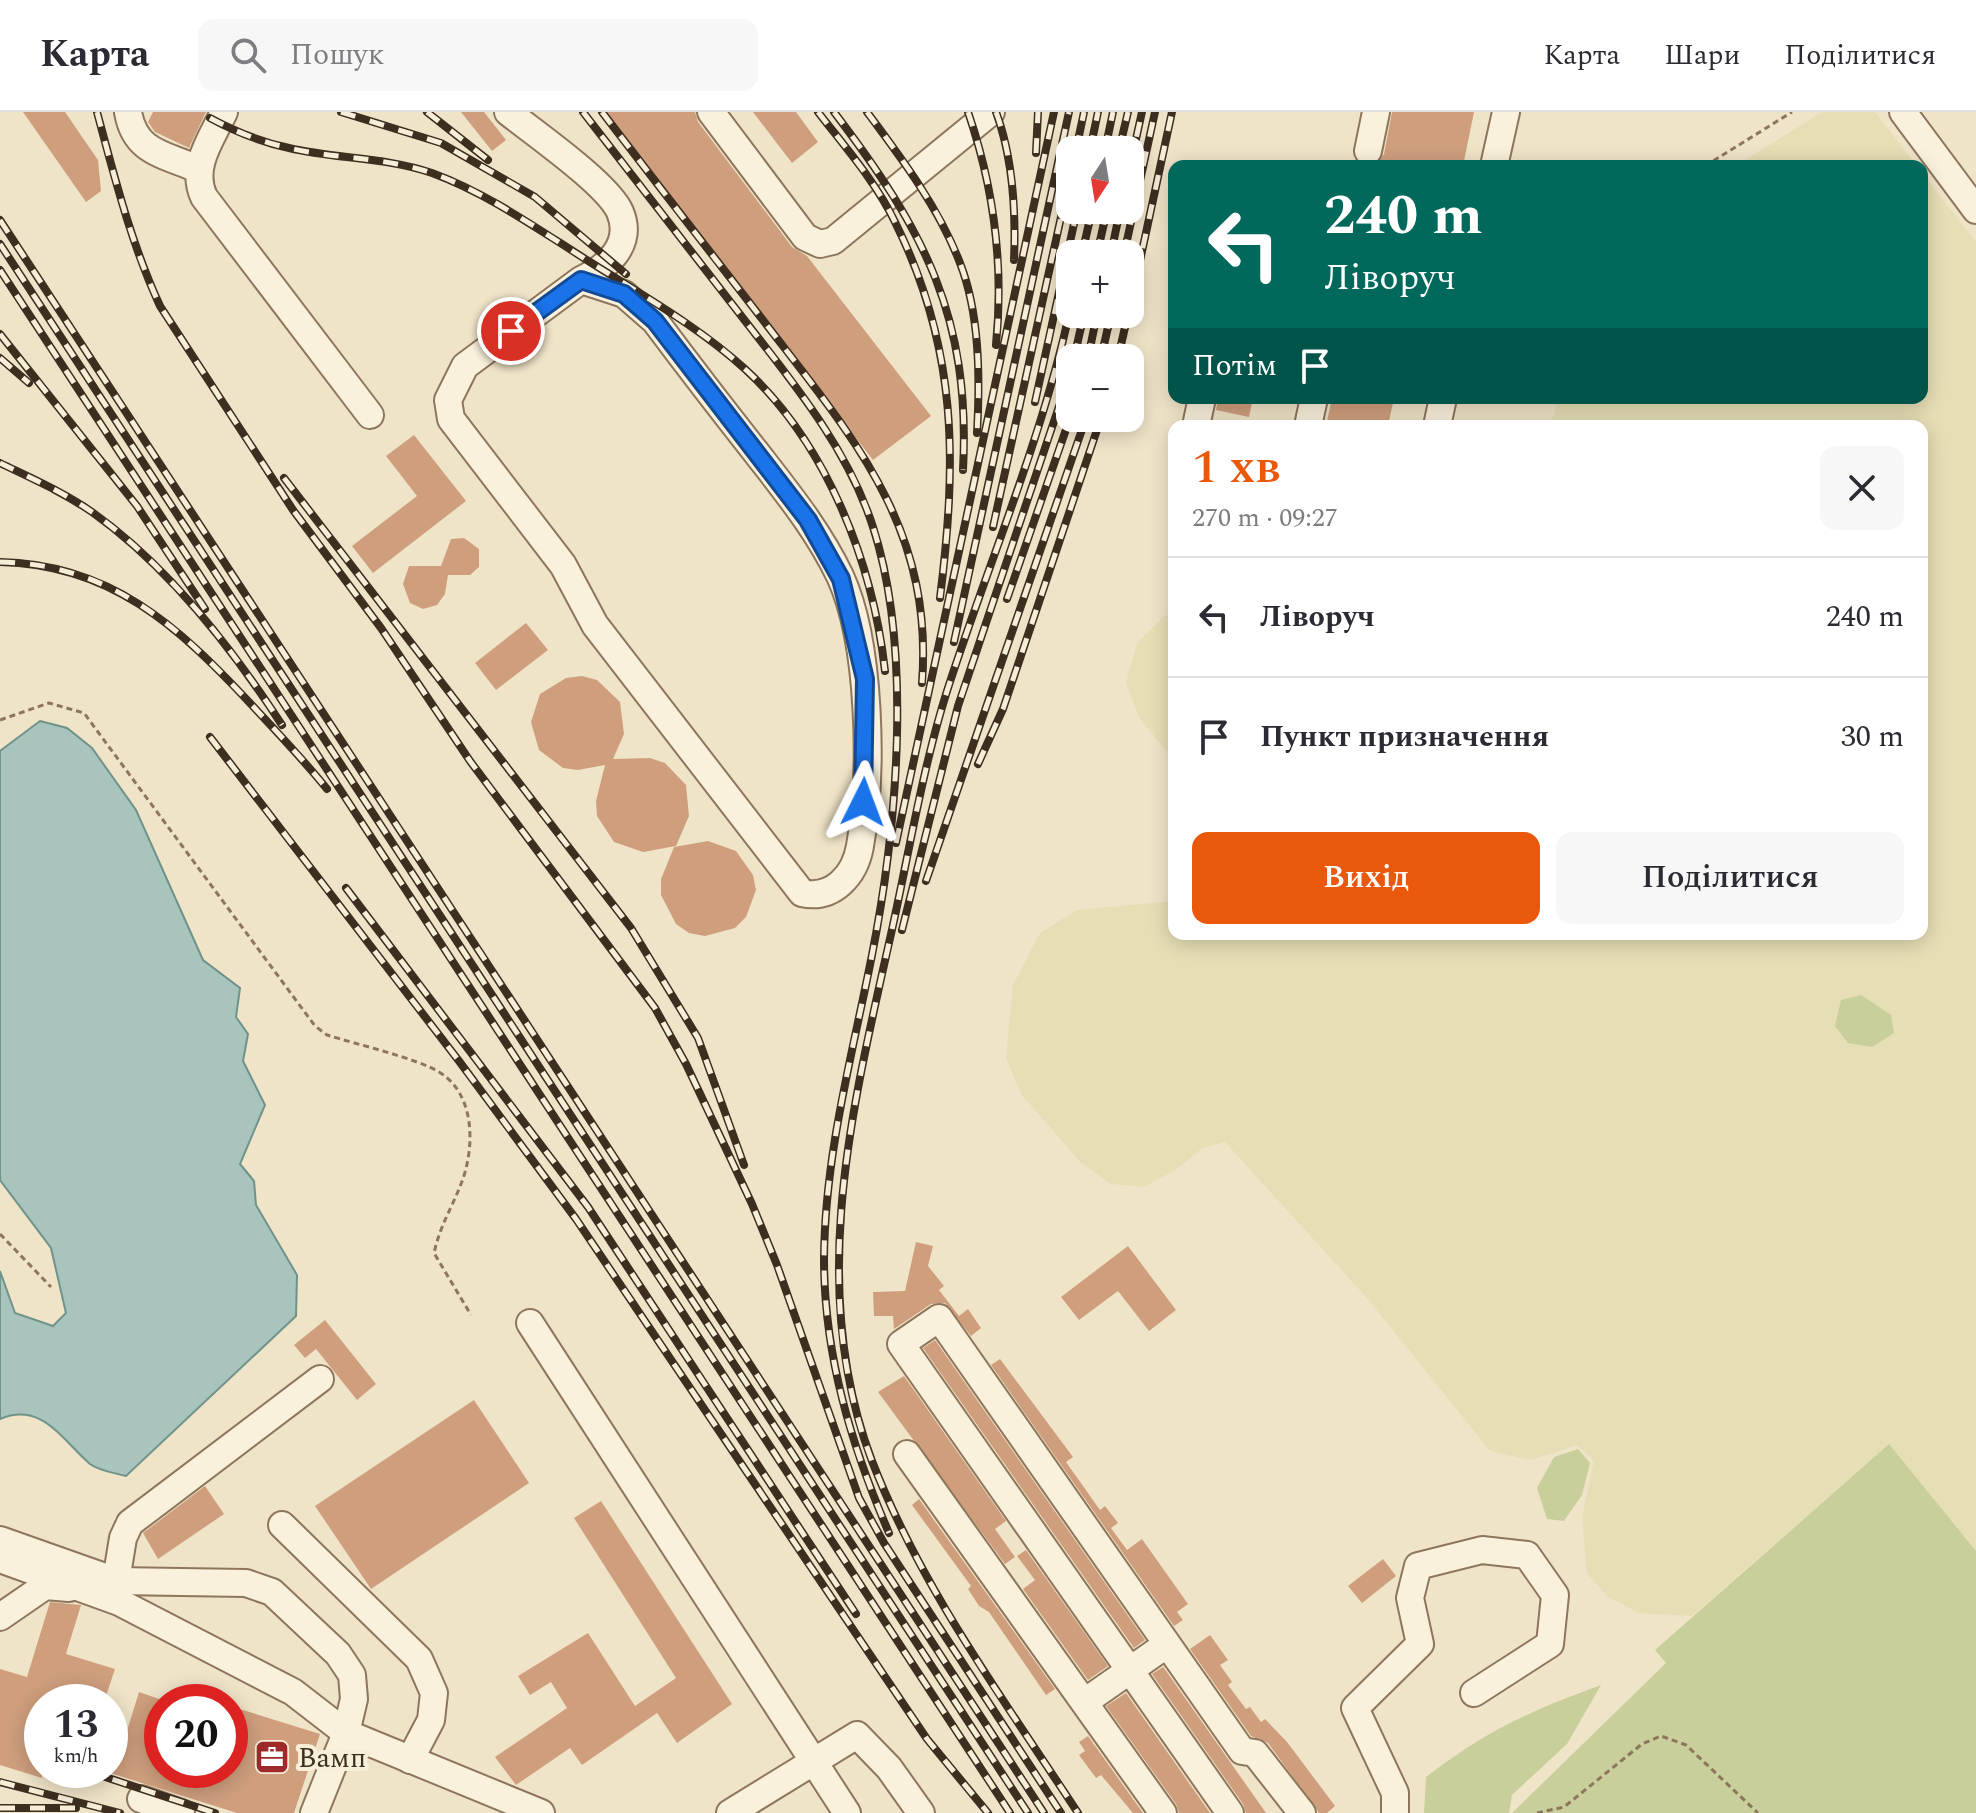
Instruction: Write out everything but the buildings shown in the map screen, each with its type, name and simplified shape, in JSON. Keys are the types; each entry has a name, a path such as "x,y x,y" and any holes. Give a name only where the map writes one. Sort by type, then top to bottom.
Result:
{"street":[{"path":"128,112 131,132 140,144 198,169"},
{"path":"224,112 198,169 198,183 204,197 370,415"},
{"path":"508,112 599,186 620,212 622,235 611,262 581,280 465,366 448,400 451,419 563,565 595,625 802,893 815,896 832,890 848,876 858,858 862,834 867,708 865,679 841,579 808,520 655,321 624,294 581,280"},
{"path":"711,112 805,237 820,244 833,241 991,112"},
{"path":"1368,151 1376,112"},
{"path":"1495,160 1506,112"},
{"path":"1903,112 1976,210"},
{"path":"1230,1813 901,1344 939,1318 1242,1751 1255,1753 1302,1813"},
{"path":"530,1323 847,1813"},
{"path":"116,1581 123,1538 130,1523 320,1379"},
{"path":"907,1454 1163,1813"},
{"path":"282,1525 419,1659 434,1693 431,1720 410,1760"},
{"path":"0,1540 116,1581 246,1583 272,1592 338,1654 352,1675 354,1699 346,1733 314,1813"},
{"path":"1395,1813 1395,1793 1355,1708 1420,1644 1410,1598 1418,1566 1482,1550 1527,1555 1555,1595 1550,1644 1474,1693"},
{"path":"0,1559 119,1602 293,1692 346,1733 541,1813"},
{"path":"0,1617 45,1586 85,1589"},
{"path":"1086,1701 1166,1645"},
{"path":"730,1813 816,1763 857,1735 889,1768 921,1813"},
{"path":"141,1799 181,1813"}],"path":[{"path":"1715,160 1792,112"},
{"path":"0,720 49,703 84,713 315,1026 327,1035 439,1072 456,1088 469,1117 470,1148 461,1184 442,1220 434,1253 471,1315"},
{"path":"0,1234 51,1287"},
{"path":"1537,1813 1564,1807 1642,1744 1661,1736 1686,1745 1758,1813"}],"shaded area":[{"path":"1822,112 1875,112 1912,160 1746,160"},
{"path":"1928,181 1976,242 1976,1551 1889,1444 1692,1616 1639,1613 1608,1597 1587,1573 1582,1517 1594,1461 1577,1445 1531,1460 1490,1451 1367,1298 1225,1142 1201,1149 1177,1169 1144,1187 1111,1184 1080,1162 1022,1095 1006,1058 1013,985 1040,933 1077,910 1168,902 1168,940 1928,940 1928,420 1552,420 1557,404 1928,404"},
{"path":"1168,615 1168,753 1139,717 1126,683 1137,643"}],"green space":[{"path":"1861,995 1891,1015 1894,1033 1872,1047 1848,1043 1835,1026 1841,1000"},
{"path":"1889,1444 1976,1551 1976,1813 1512,1813 1666,1663 1655,1650"},
{"path":"1578,1449 1590,1463 1582,1495 1564,1521 1547,1519 1537,1488 1554,1457"},
{"path":"1601,1685 1567,1744 1512,1795 1509,1813 1424,1813 1426,1777 1448,1761 1510,1723"}],"water":[{"path":"40,721 67,728 92,748 136,810 203,960 240,988 236,1017 248,1034 243,1061 265,1105 240,1164 254,1181 256,1205 297,1275 296,1316 126,1476 90,1464 40,1419 15,1415 0,1419 0,1271 15,1313 53,1326 66,1313 51,1248 0,1180 0,751"}],"railway":[{"path":"97,112 132,235 160,306 293,510 381,628 470,761 655,1008 686,1064 752,1204 777,1265 859,1498 884,1543 1061,1813"},
{"path":"341,112 441,143 535,197 626,274"},
{"path":"427,112 488,160"},
{"path":"583,112 778,363 833,441 862,497 885,576 897,683 894,796 881,905 834,1143 824,1258 829,1330 842,1399 863,1467 889,1533"},
{"path":"602,112 824,400 879,484 899,528 914,575 922,626 922,683"},
{"path":"818,112 860,165 887,207 916,269 931,315 948,406 950,452 946,548 940,598"},
{"path":"834,112 893,196 935,278 959,366 963,470"},
{"path":"867,112 931,203 967,283 975,325 978,369 977,433"},
{"path":"968,112 984,169 995,227 999,286 996,345"},
{"path":"996,112 1012,185 1014,260"},
{"path":"1036,153 1038,112"},
{"path":"896,843 1054,112"},
{"path":"954,642 1069,112"},
{"path":"1079,136 1084,112"},
{"path":"1093,136 1098,112"},
{"path":"1108,136 1113,112"},
{"path":"1122,136 1128,112"},
{"path":"1137,136 1142,112"},
{"path":"1127,240 1155,112"},
{"path":"1144,242 1172,112"},
{"path":"210,118 279,146 396,164 453,182 533,225 709,339 774,399 822,469 841,508 870,589 885,671"},
{"path":"0,220 1044,1813"},
{"path":"993,527 1059,224"},
{"path":"1035,402 1074,224"},
{"path":"1085,240 1089,224"},
{"path":"1100,240 1104,224"},
{"path":"1114,240 1117,224"},
{"path":"0,244 1028,1813"},
{"path":"0,270 1010,1813"},
{"path":"1066,328 1045,407 963,643 931,749 864,1058 843,1193 839,1260 842,1328 852,1395 872,1461 892,1508 939,1598 1078,1813"},
{"path":"1077,344 1081,328"},
{"path":"1091,344 1094,328"},
{"path":"1104,344 1108,328"},
{"path":"1121,344 1125,328"},
{"path":"0,334 137,506 205,609"},
{"path":"0,358 29,383"},
{"path":"902,930 958,706 1056,416"},
{"path":"1007,599 1065,432"},
{"path":"926,881 1081,432"},
{"path":"978,764 1003,709 1096,432"},
{"path":"0,463 92,512 147,557 220,638 282,725"},
{"path":"284,478 631,928 698,1038 744,1165"},
{"path":"0,562 39,565 75,574 139,604 196,648 327,789"},
{"path":"210,737 576,1219 927,1739 988,1813"},
{"path":"346,888 588,1207 856,1614"},
{"path":"0,1782 120,1813"},
{"path":"128,1784 215,1813"},
{"path":"0,1808 76,1808"}],"place":[{"name":"Вамп","path":"272,1757"}],"route":[{"path":"511,331 581,280 624,294 655,321 808,520 841,579 865,679 867,708 863,802"}]}
